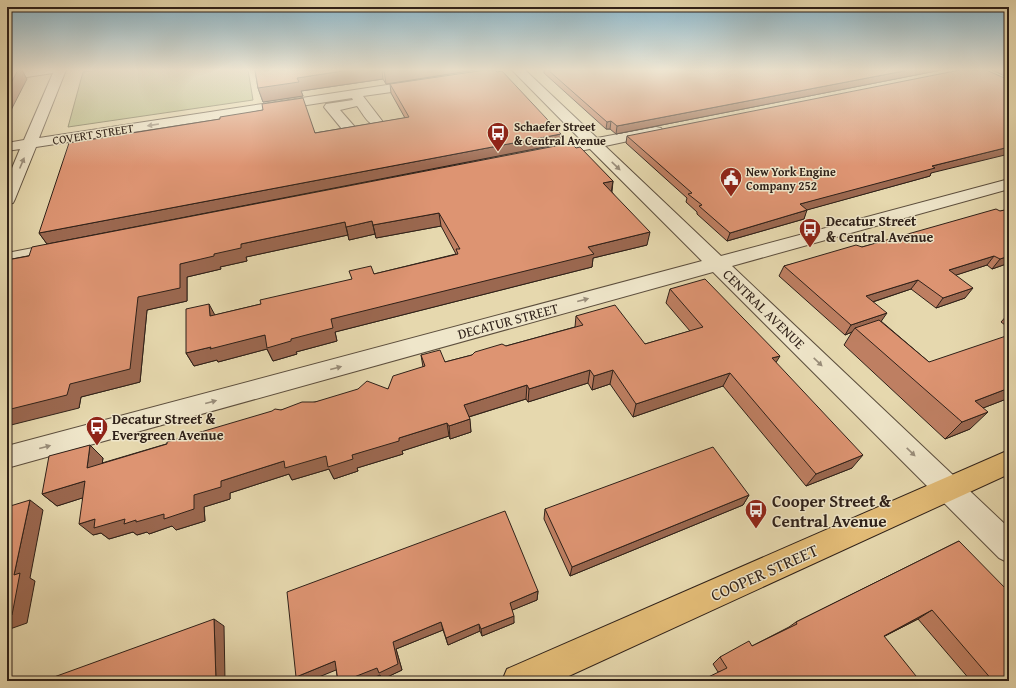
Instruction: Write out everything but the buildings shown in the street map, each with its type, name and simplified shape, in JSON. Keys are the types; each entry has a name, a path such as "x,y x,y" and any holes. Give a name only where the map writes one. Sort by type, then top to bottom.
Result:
{"main road":[{"name":"COOPER STREET","path":"519,681 1009,462"}],"street":[{"path":"7,199 47,102"},
{"name":"COVERT STREET","path":"7,147 329,102"},
{"path":"344,102 331,106 348,126"},
{"path":"361,102 376,122"},
{"name":"CENTRAL AVENUE","path":"548,102 594,144 1009,548"},
{"path":"533,156 672,128"},
{"name":"DECATUR STREET","path":"7,457 1009,184"},
{"path":"7,259 70,246"}],"green space":[{"path":"75,102 239,102 68,127"}],"place":[{"name":"Schaefer Street & Central Avenue","path":"498,152"},
{"name":"New York Engine Company 252","path":"731,198"},
{"name":"Decatur Street & Central Avenue","path":"810,248"},
{"name":"Decatur Street & Evergreen Avenue","path":"97,446"},
{"name":"Cooper Street & Central Avenue","path":"756,530"}]}
